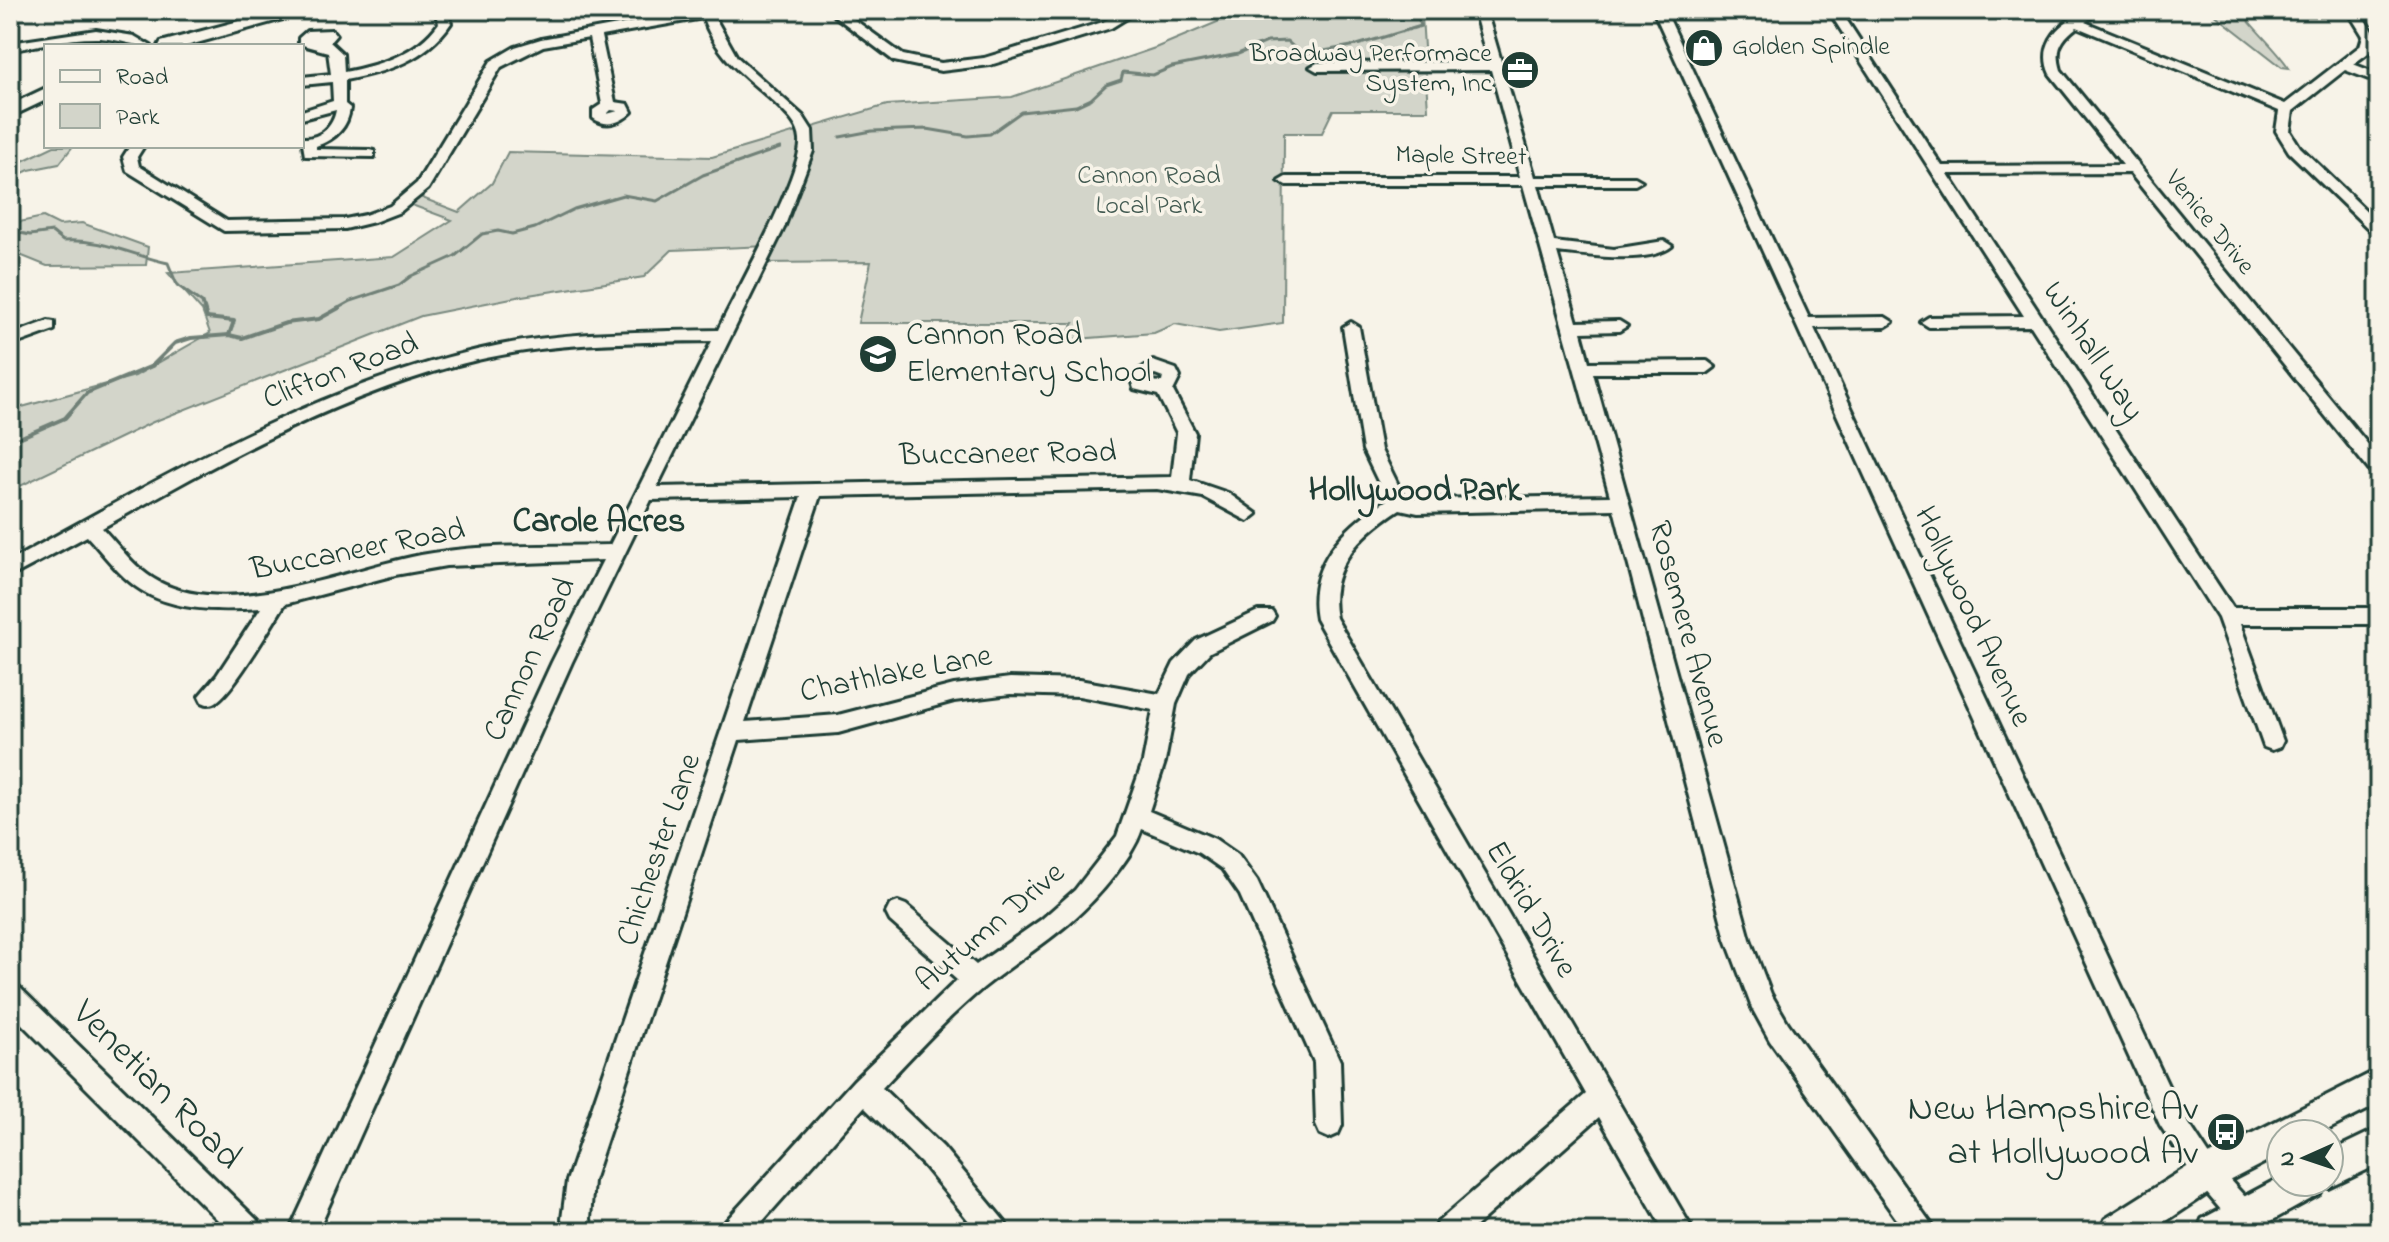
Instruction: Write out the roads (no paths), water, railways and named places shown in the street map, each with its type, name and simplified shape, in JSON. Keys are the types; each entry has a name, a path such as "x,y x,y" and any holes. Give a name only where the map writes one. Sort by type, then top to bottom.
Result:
{"main road":[{"path":"174,44 298,10"},
{"path":"10,112 44,94"},
{"path":"2314,1118 2379,1086"},
{"path":"2118,1232 2207,1174 2265,1143"},
{"path":"2345,1163 2379,1145"},
{"path":"2239,1227 2283,1198"}],"street":[{"path":"304,81 357,74 423,49 439,36 445,23 440,10"},
{"path":"136,148 130,157 132,168 224,226 345,224 369,219 395,209 423,186 496,64 520,50 541,43 729,10"},
{"path":"833,10 899,58 941,67 985,62 1107,25 1134,10"},
{"name":"Rosemere Avenue","path":"1480,10 1621,502 1738,939 1761,1000 1779,1032 1923,1232"},
{"name":"Hollywood Avenue","path":"1659,10 2169,1116 2239,1227"},
{"name":"Winhall Way","path":"1834,10 2227,616 2272,741"},
{"name":"Venice Drive","path":"2096,10 2059,33 2052,44 2051,61 2134,169 2379,470"},
{"path":"2353,10 2369,36 2366,48 2286,109 2283,131 2294,149 2379,231"},
{"name":"Cannon Road","path":"303,1232 562,662 776,228 783,204 804,163 808,142 806,131 789,109 731,58 718,41 707,12"},
{"path":"2075,22 2286,109"},
{"path":"10,47 95,33 127,36 141,44"},
{"path":"594,34 609,106"},
{"path":"323,42 332,47 336,54 338,105"},
{"path":"1317,67 1496,66"},
{"path":"2346,66 2379,79"},
{"path":"304,114 338,105 343,108 344,114 336,127 317,142 305,142 310,153 369,154"},
{"path":"1939,170 2134,169"},
{"name":"Maple Street","path":"1286,181 1635,181"},
{"path":"1548,246 1614,254 1664,246"},
{"path":"1929,322 2035,321"},
{"path":"1804,323 1885,322"},
{"path":"10,341 48,326"},
{"path":"1572,327 1619,326"},
{"path":"1351,327 1372,450 1397,502 1418,506 1621,502"},
{"name":"Clifton Road","path":"10,570 300,416 402,376 479,355 550,343 724,335"},
{"path":"1583,368 1707,367"},
{"path":"1163,389 1186,433 1180,483"},
{"name":"Buccaneer Road","path":"645,494 1180,483 1207,489 1248,514"},
{"name":"Chichester Lane","path":"579,1232 576,1219 580,1181 734,732 813,489"},
{"name":"Eldrid Drive","path":"1397,502 1383,510 1339,550 1325,577 1321,595 1326,619 1680,1232"},
{"name":"Buccaneer Road","path":"90,527 143,582 163,593 185,599 236,604 277,600 425,562 616,552"},
{"path":"209,696 224,681 277,600"},
{"name":"Autumn Drive","path":"735,1232 924,1026 975,980 1050,927 1083,898 1127,841 1154,762 1165,704 1181,669 1203,646 1265,616"},
{"path":"2227,616 2379,616"},
{"name":"Chathlake Lane","path":"734,732 838,724 954,693 1010,686 1079,688 1165,704"},
{"path":"1137,816 1207,846 1230,862 1249,888 1327,1061 1329,1125"},
{"path":"898,913 975,980"},
{"name":"Venetian Road","path":"10,995 249,1232"},
{"path":"863,1089 887,1108 956,1180 995,1232"},
{"path":"1448,1232 1601,1098"}],"waterway":[{"path":"840,137 872,131 927,129 968,136 990,134 1021,112 1076,106 1091,99 1106,85 1121,80 1123,72 1153,75 1172,67 1238,54 1267,42 1287,41 1302,55 1357,45 1421,26 1416,10"},
{"path":"335,310 351,301 399,285 411,276 455,256 482,234 498,231 512,234 535,228 574,209 623,195 657,201 703,175 780,148"},
{"path":"10,231 30,235 52,232 63,241 90,242 168,263 177,285 202,303 204,310"},
{"path":"204,308 207,318 234,321 229,335"},
{"path":"229,335 242,338 286,323 319,319 339,308"},
{"path":"10,442 65,418 87,393 152,366 175,343 191,338 229,335"}],"place":[{"name":"Golden Spindle","path":"1704,48"},
{"name":"Broadway Performace System, Inc","path":"1520,70"},
{"name":"Cannon Road Elementary School","path":"878,354"},
{"name":"New Hampshire Av at Hollywood Av","path":"2226,1132"}],"district":[{"name":"Hollywood Park","path":"1415,492"},
{"name":"Carole Acres","path":"599,523"}],"park label":[{"name":"Cannon Road Local Park","path":"1149,192"}]}
